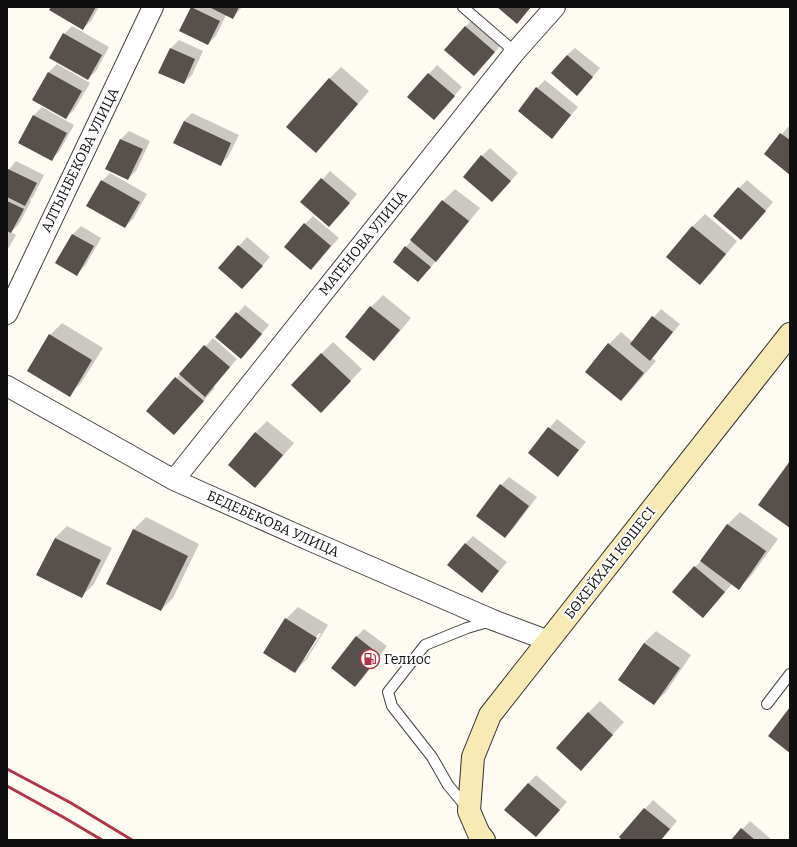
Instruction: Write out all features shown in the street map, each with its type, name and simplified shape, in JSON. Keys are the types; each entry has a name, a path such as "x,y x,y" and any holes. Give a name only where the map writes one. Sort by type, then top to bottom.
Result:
{"street":[{"name":"АЛТЫНБЕКОВА УЛИЦА","path":"7,314 154,7"},
{"name":"МАТЕНОВА УЛИЦА","path":"174,480 515,52 554,7"},
{"name":"БӨКЕЙХАН КӨШЕСІ","path":"469,810 473,757 490,715 790,334"},
{"name":"БЕДЕБЕКОВА УЛИЦА","path":"7,386 174,480 318,545 493,620 549,640"},
{"path":"469,810 479,834 484,840"}],"lane":[{"path":"463,7 515,52"},
{"path":"469,810 448,786 432,757 392,706 388,692 425,645 467,628 493,620"},
{"path":"767,704 790,674"}],"building":[{"path":"51,7 96,7 83,30 49,10"},
{"path":"191,7 220,21 208,45 179,31"},
{"path":"209,7 239,7 233,19"},
{"path":"497,7 531,7 517,24"},
{"path":"465,26 495,52 474,76 444,50"},
{"path":"63,33 102,55 88,80 49,58"},
{"path":"170,48 195,59 184,84 158,73"},
{"path":"567,55 593,77 577,96 551,73"},
{"path":"48,72 82,91 66,119 32,100"},
{"path":"428,73 455,96 434,120 407,97"},
{"path":"329,78 358,104 316,153 286,127"},
{"path":"536,87 571,115 552,139 518,111"},
{"path":"33,115 67,133 52,161 18,143"},
{"path":"184,121 231,143 221,166 173,143"},
{"path":"780,133 790,140 790,175 764,154"},
{"path":"120,139 143,149 128,180 105,169"},
{"path":"481,155 511,181 492,202 463,177"},
{"path":"8,169 37,183 25,206 7,197"},
{"path":"321,178 350,203 329,227 300,202"},
{"path":"101,180 140,202 125,228 86,206"},
{"path":"738,187 766,211 741,240 713,216"},
{"path":"442,200 469,221 436,262 410,240"},
{"path":"7,201 24,209 11,233 7,231"},
{"path":"304,223 331,246 311,270 284,247"},
{"path":"692,226 726,254 700,285 666,257"},
{"path":"72,234 94,246 77,276 55,263"},
{"path":"238,245 263,266 242,289 218,268"},
{"path":"405,246 431,267 418,282 393,262"},
{"path":"370,306 400,330 374,361 345,337"},
{"path":"236,312 262,334 241,359 215,337"},
{"path":"652,316 673,332 650,361 630,344"},
{"path":"49,334 92,360 70,397 27,371"},
{"path":"608,343 644,373 621,401 585,372"},
{"path":"204,345 230,367 205,397 179,374"},
{"path":"321,353 351,381 321,413 291,385"},
{"path":"175,377 204,401 174,435 146,411"},
{"path":"548,427 579,450 558,477 528,453"},
{"path":"255,432 283,455 255,488 228,465"},
{"path":"790,461 790,528 758,505"},
{"path":"500,484 529,506 505,538 476,516"},
{"path":"727,524 766,551 739,590 700,561"},
{"path":"133,529 188,556 161,611 106,584"},
{"path":"55,538 101,560 82,598 36,575"},
{"path":"465,543 499,571 482,593 447,565"},
{"path":"694,566 725,592 703,618 672,592"},
{"path":"285,618 317,638 295,673 263,653"},
{"path":"356,636 380,655 355,687 331,668"},
{"path":"644,643 680,668 654,705 618,680"},
{"path":"790,707 790,753 768,736"},
{"path":"588,712 613,735 581,771 556,748"},
{"path":"528,783 560,810 536,837 504,810"},
{"path":"644,808 670,829 661,840 622,840 619,837"},
{"path":"741,828 755,840 731,840"}],"railway":[{"path":"7,769 71,803 132,840"},
{"path":"7,786 102,840"}],"place":[{"name":"Гелиос","path":"370,659"}]}
